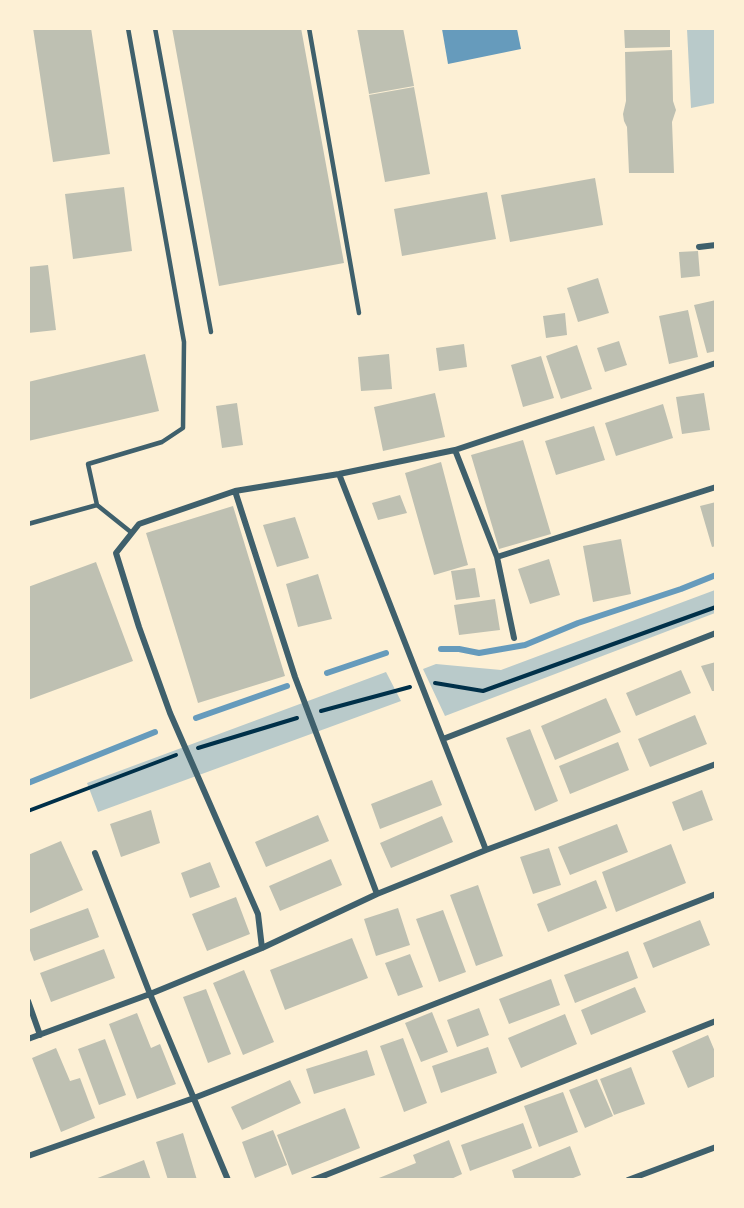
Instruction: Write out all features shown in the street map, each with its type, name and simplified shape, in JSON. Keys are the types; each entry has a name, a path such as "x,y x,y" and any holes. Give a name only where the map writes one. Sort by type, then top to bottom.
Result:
{"street":[{"path":"699,247 716,245"},
{"path":"262,948 258,914 170,713 139,627 116,553 140,524 235,491 339,474 455,450 716,363"},
{"path":"455,450 497,558 514,638"},
{"path":"339,474 486,850"},
{"path":"497,558 716,487"},
{"path":"235,491 295,677 377,894"},
{"path":"443,739 716,633"},
{"path":"28,1039 150,994 262,948 377,894 486,850 716,764"},
{"path":"95,853 150,994 228,1179"},
{"path":"28,1156 194,1098 716,894"},
{"path":"28,1001 40,1035"},
{"path":"313,1179 716,1021"},
{"path":"628,1179 716,1147"}],"lane":[{"path":"128,28 184,342 183,428 162,442 88,464 97,505 132,533"},
{"path":"155,28 211,332"},
{"path":"309,28 359,313"},
{"path":"28,524 97,505"}],"path":[{"path":"28,811 167,757 309,714 427,682 483,691 716,607"}],"shaded area":[{"path":"687,29 715,29 715,103 691,108"},
{"path":"715,590 715,613 445,716 423,669 436,664 501,670"},
{"path":"386,672 401,701 98,812 87,783"}],"water":[{"path":"442,29 517,29 521,49 448,64"}],"building":[{"path":"33,28 91,28 110,154 53,162"},
{"path":"172,28 301,28 344,263 219,286"},
{"path":"357,28 403,28 414,86 369,94"},
{"path":"624,28 670,28 670,47 625,48"},
{"path":"672,50 673,101 676,110 672,122 674,173 629,173 627,127 623,114 626,101 625,52"},
{"path":"414,87 430,174 385,182 369,95"},
{"path":"595,178 603,225 510,242 501,195"},
{"path":"124,187 132,251 73,259 65,194"},
{"path":"487,192 496,239 402,256 394,209"},
{"path":"698,251 700,276 681,278 679,252"},
{"path":"48,265 56,330 28,333 28,267"},
{"path":"598,278 609,313 578,322 567,288"},
{"path":"716,300 716,351 707,353 694,305"},
{"path":"688,310 698,357 669,364 659,316"},
{"path":"565,313 567,335 546,338 543,316"},
{"path":"619,341 627,365 605,372 597,348"},
{"path":"464,344 467,367 439,371 436,348"},
{"path":"577,345 592,389 561,399 546,356"},
{"path":"145,354 159,411 28,441 28,382"},
{"path":"389,354 392,389 361,391 358,357"},
{"path":"541,356 554,398 523,407 511,365"},
{"path":"435,393 445,437 383,451 374,407"},
{"path":"704,393 710,430 682,434 676,397"},
{"path":"237,403 243,445 222,448 216,406"},
{"path":"663,404 673,438 616,456 605,423"},
{"path":"594,426 605,460 556,475 545,441"},
{"path":"523,440 551,534 499,549 471,455"},
{"path":"441,462 468,565 434,575 405,473"},
{"path":"400,495 407,513 378,520 372,503"},
{"path":"716,502 716,546 712,547 700,506"},
{"path":"233,506 285,676 198,703 146,533"},
{"path":"295,517 309,558 277,567 263,525"},
{"path":"621,539 631,594 593,602 583,546"},
{"path":"549,559 560,595 530,604 518,569"},
{"path":"96,562 133,661 28,700 28,587"},
{"path":"475,568 480,597 456,600 451,571"},
{"path":"318,574 332,619 298,627 286,584"},
{"path":"495,599 500,630 459,635 454,605"},
{"path":"716,662 716,691 712,691 701,666"},
{"path":"681,670 691,693 636,716 626,693"},
{"path":"606,698 621,732 555,760 541,726"},
{"path":"695,715 707,744 650,767 638,739"},
{"path":"530,729 558,801 535,811 506,738"},
{"path":"618,742 629,770 570,794 559,766"},
{"path":"432,780 442,805 380,829 371,804"},
{"path":"702,790 713,820 683,831 672,802"},
{"path":"151,810 160,843 121,857 110,824"},
{"path":"318,815 329,841 266,867 255,842"},
{"path":"442,816 453,842 391,868 380,843"},
{"path":"617,824 628,852 570,875 558,847"},
{"path":"61,841 83,890 28,914 28,855"},
{"path":"671,844 686,883 616,912 602,872"},
{"path":"549,848 561,885 533,894 520,857"},
{"path":"331,859 342,885 280,911 269,886"},
{"path":"210,862 220,887 190,898 181,873"},
{"path":"596,880 607,908 548,932 537,904"},
{"path":"478,885 503,956 476,966 450,895"},
{"path":"236,897 250,934 207,951 192,914"},
{"path":"88,908 99,937 34,961 28,945 28,930"},
{"path":"398,908 410,945 376,956 364,919"},
{"path":"443,910 466,972 439,982 416,919"},
{"path":"700,920 710,945 653,968 643,943"},
{"path":"352,938 368,978 285,1010 270,970"},
{"path":"104,949 115,978 51,1002 40,973"},
{"path":"628,951 638,978 575,1003 564,975"},
{"path":"410,954 423,987 398,996 385,963"},
{"path":"244,970 274,1042 243,1055 213,983"},
{"path":"551,979 560,1005 509,1024 499,999"},
{"path":"635,987 646,1012 591,1035 581,1010"},
{"path":"206,989 231,1054 208,1063 183,997"},
{"path":"479,1008 489,1035 457,1047 447,1020"},
{"path":"432,1012 448,1052 421,1062 405,1023"},
{"path":"137,1013 151,1048 160,1044 176,1084 137,1099 109,1024"},
{"path":"565,1014 577,1044 521,1068 508,1038"},
{"path":"708,1035 716,1054 716,1076 688,1088 672,1051"},
{"path":"403,1038 427,1103 404,1112 380,1046"},
{"path":"105,1039 126,1095 99,1105 78,1049"},
{"path":"488,1047 497,1073 441,1093 432,1066"},
{"path":"56,1048 70,1081 80,1078 95,1118 61,1132 32,1058"},
{"path":"367,1050 375,1075 314,1094 306,1069"},
{"path":"631,1067 645,1104 614,1115 600,1079"},
{"path":"597,1079 613,1116 585,1128 569,1090"},
{"path":"290,1080 301,1103 242,1130 231,1107"},
{"path":"563,1092 578,1132 539,1147 524,1106"},
{"path":"345,1108 360,1148 292,1175 277,1135"},
{"path":"523,1123 532,1148 470,1171 461,1145"},
{"path":"273,1130 287,1165 255,1178 242,1142"},
{"path":"183,1133 197,1180 168,1180 156,1142"},
{"path":"449,1140 462,1174 449,1180 374,1180 416,1163 413,1155"},
{"path":"570,1146 581,1175 568,1180 515,1180 512,1170"},
{"path":"144,1160 151,1180 95,1180 95,1179"}],"waterway":[{"path":"441,649 459,649 479,653 525,645 578,623 716,575"},
{"path":"327,673 386,653"},
{"path":"196,718 287,686"},
{"path":"28,783 155,732"}]}
